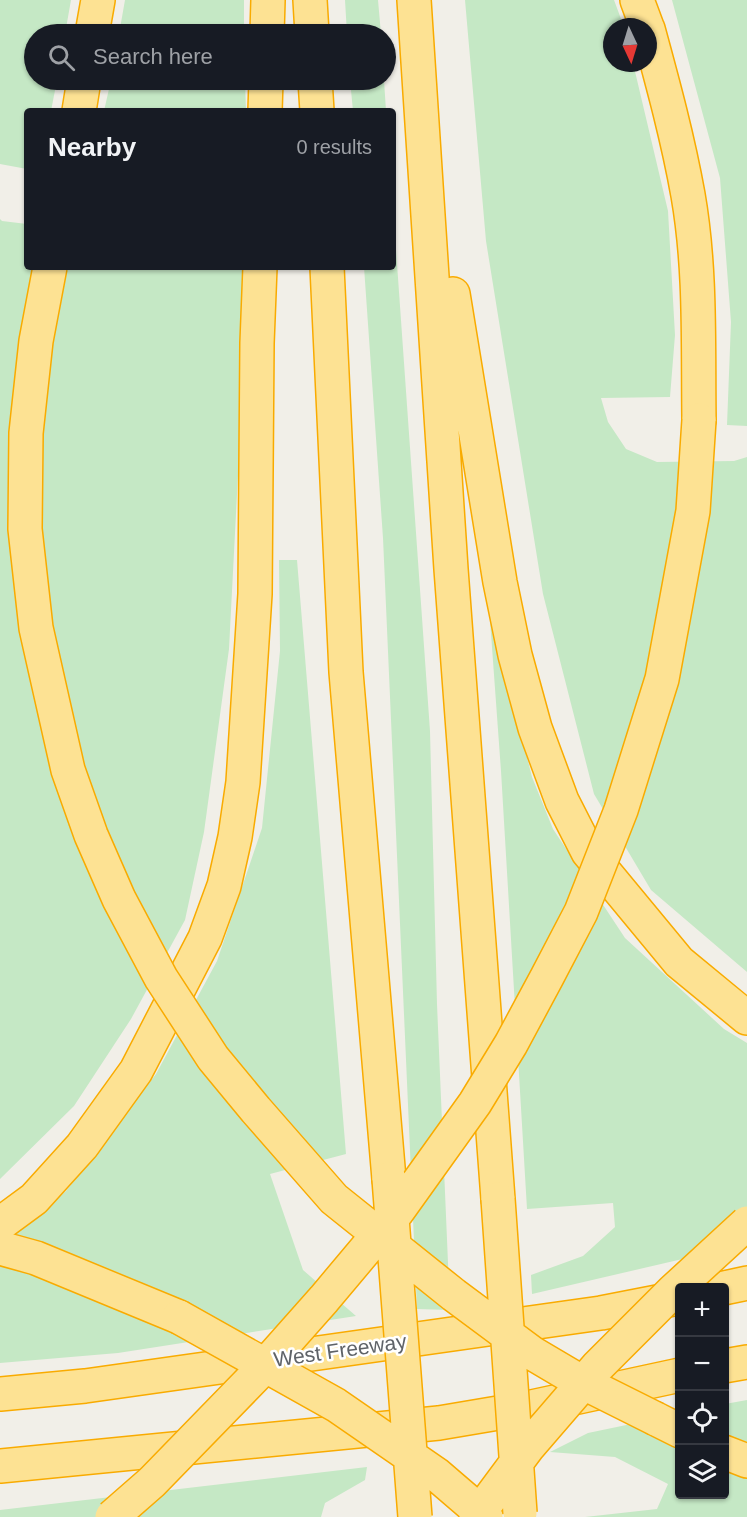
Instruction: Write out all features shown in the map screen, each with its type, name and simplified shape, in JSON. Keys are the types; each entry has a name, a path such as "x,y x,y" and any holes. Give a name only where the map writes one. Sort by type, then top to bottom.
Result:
{"highway":[{"path":"94,24 98,0"},
{"path":"267,24 268,0"},
{"path":"310,0 311,24"},
{"path":"414,0 464,759 520,1515"},
{"path":"637,0 644,18"},
{"path":"112,1517 152,1482 261,1370 397,1212 475,1103 511,1044 581,912 613,830 662,679 693,511 699,420 697,295 688,196 673,120 657,61"},
{"path":"79,108 82,90"},
{"path":"265,108 266,90"},
{"path":"316,90 317,108"},
{"path":"421,93 500,582 515,655 535,728 562,801 588,852 679,963 747,1018"},
{"path":"49,270 36,341 26,433 25,529 36,628 68,770 83,814 119,899 156,968 213,1058 255,1110 334,1199 454,1295 532,1353 576,1379 675,1428"},
{"path":"0,1224 34,1198 82,1146 136,1071 205,938 224,886 235,837 243,782 255,594 260,270"},
{"path":"327,270 346,672 415,1517"},
{"path":"476,1517 528,1447 597,1367 673,1291 747,1223"},
{"path":"0,1248 36,1258 189,1322 336,1405 436,1474 486,1517"},
{"path":"729,1287 747,1283"},
{"name":"West Freeway","path":"0,1394 85,1386 519,1325 601,1313 675,1298"},
{"path":"729,1365 747,1362"},
{"path":"0,1467 440,1423 527,1408 675,1376"},
{"path":"729,1454 747,1461"}],"green space":[{"path":"0,0 71,0 67,24 24,24 24,90 55,90 52,108 24,108 24,168 0,164"},
{"path":"125,0 244,0 244,24 121,24"},
{"path":"345,0 378,0 380,24 346,24"},
{"path":"465,0 614,0 621,18 603,18 603,72 635,72 668,211 675,335 670,397 601,398 608,422 626,449 657,462 734,461 747,457 747,972 651,890 594,794 543,594 486,241"},
{"path":"672,0 747,0 747,426 727,425 731,322 720,178"},
{"path":"109,90 245,90 246,108 105,108"},
{"path":"351,90 385,90 386,108 353,108"},
{"path":"0,219 24,224 24,270 245,270 229,649 204,832 185,920 131,1019 74,1106 0,1179"},
{"path":"396,249 430,731 437,1004 450,1310 417,1309 383,538 364,270 396,270"},
{"path":"279,560 297,560 346,1154 270,1174 303,1270 356,1316 118,1353 0,1363 0,1246 66,1191 156,1074 217,961 262,828 280,651"},
{"path":"489,606 532,777 553,829 625,938 724,1029 747,1043 747,1244 532,1294 531,1275 583,1256 615,1227 613,1203 527,1209"},
{"path":"747,1400 747,1517 585,1517 657,1509 668,1484 615,1457 550,1452 588,1433 675,1415 675,1499 729,1499 729,1403"},
{"path":"367,1467 365,1480 325,1503 321,1517 0,1517 0,1510"}]}
